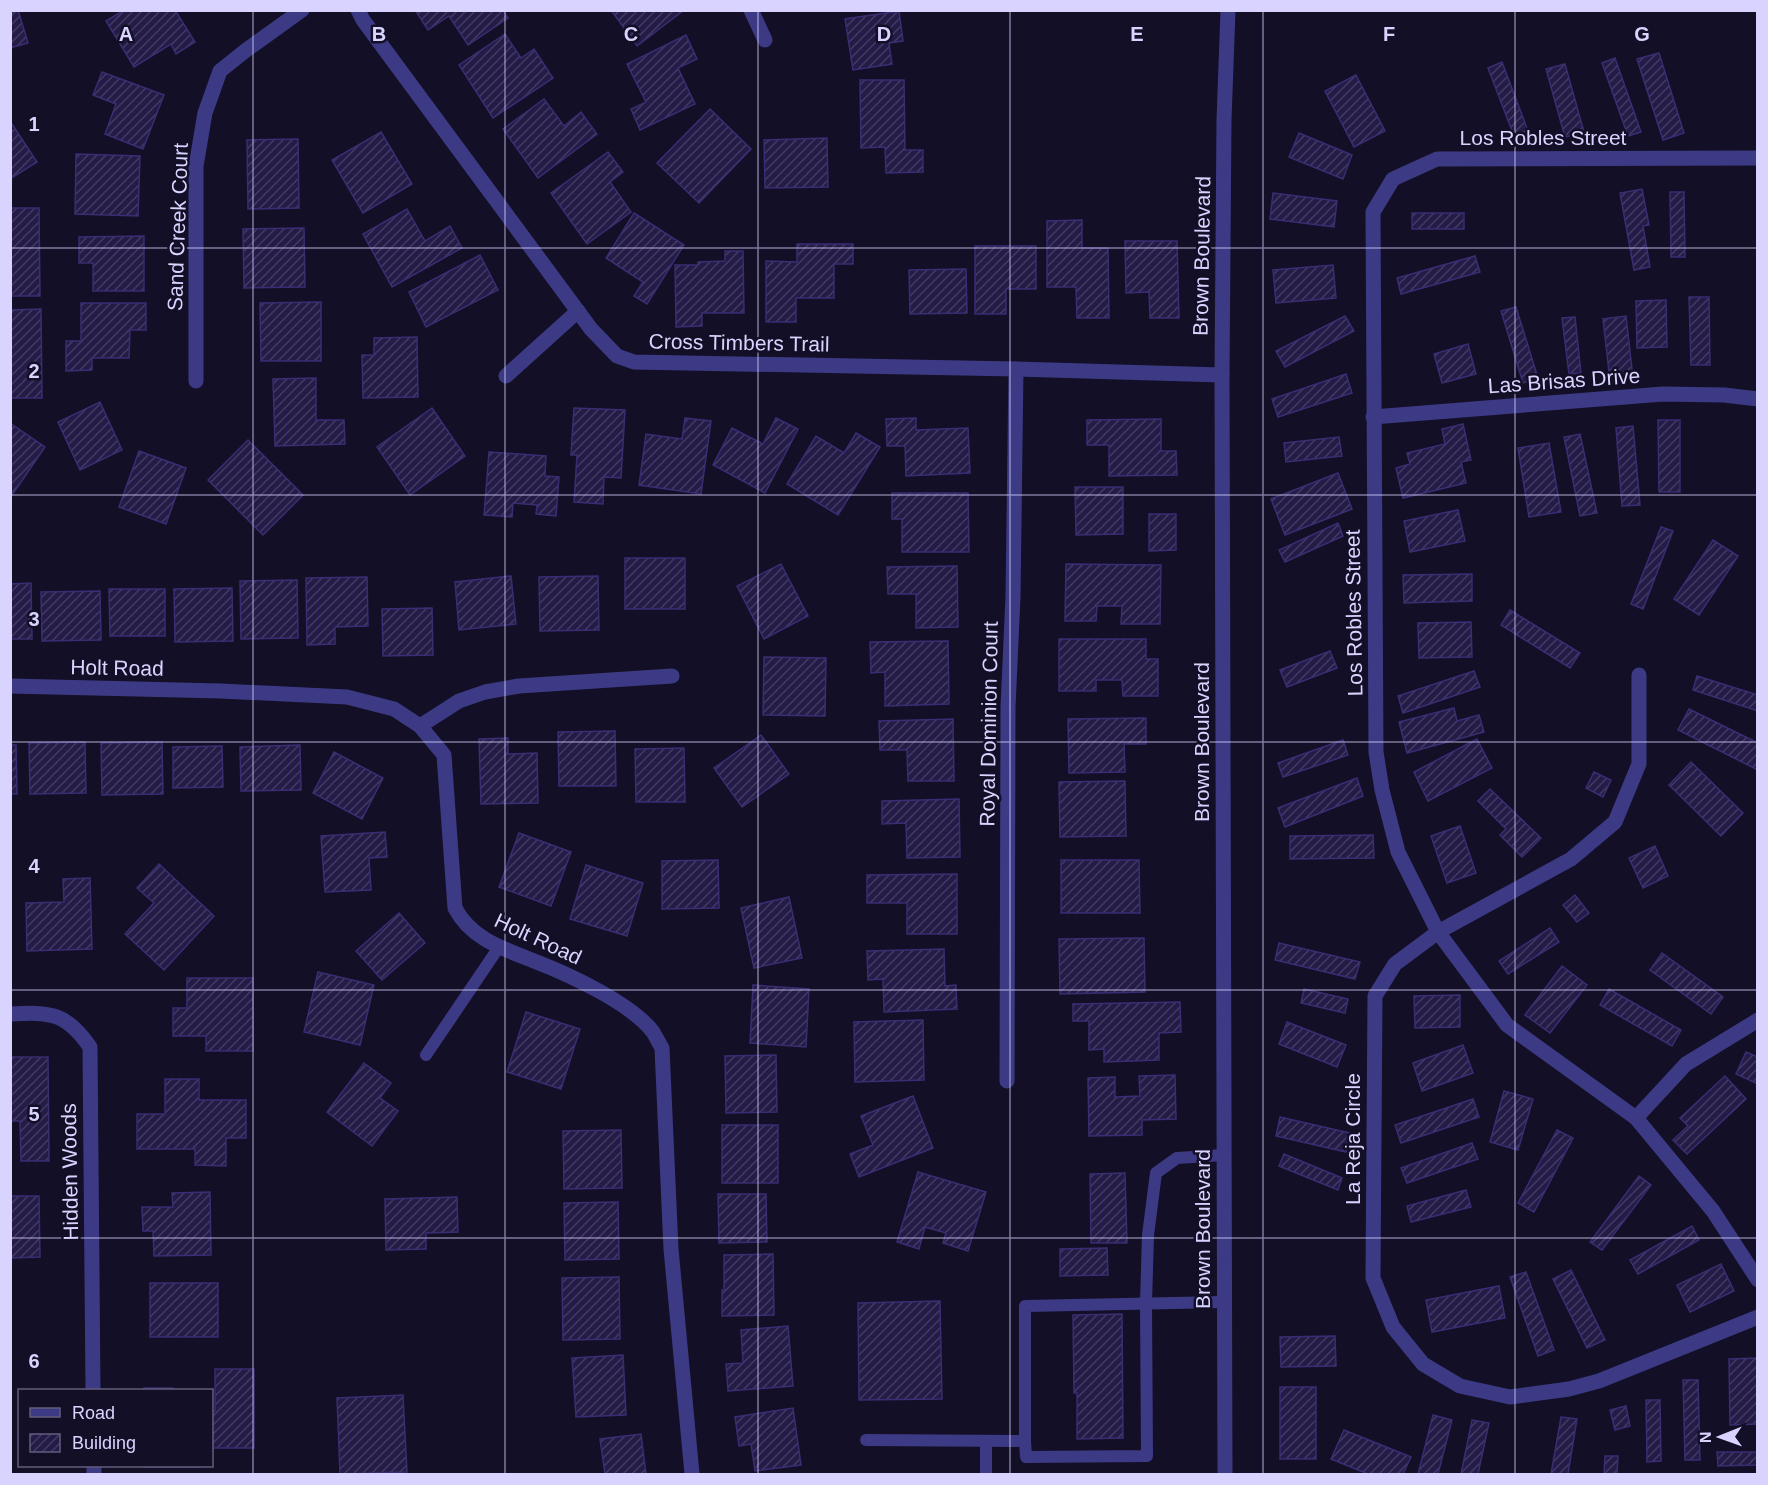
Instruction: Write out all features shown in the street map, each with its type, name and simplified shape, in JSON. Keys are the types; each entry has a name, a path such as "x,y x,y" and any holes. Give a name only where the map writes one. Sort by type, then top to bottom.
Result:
{"street":[{"name":"Sand Creek Court","path":"196,381 196,166 205,113 220,71 302,10"},
{"name":"Cross Timbers Trail","path":"358,10 363,20 591,329 618,356 634,362 1222,375"},
{"path":"751,10 765,40"},
{"name":"Brown Boulevard","path":"1225,1474 1222,375 1224,120 1228,10"},
{"name":"Los Robles Street","path":"1758,158 1437,159 1393,179 1373,212 1376,752 1382,790 1398,852 1438,932 1507,1025 1636,1118 1713,1211 1758,1280"},
{"path":"506,376 578,311"},
{"name":"Royal Dominion Court","path":"1007,1081 1008,707 1013,597 1016,369"},
{"name":"Las Brisas Drive","path":"1373,417 1663,394 1724,395 1758,399"},
{"name":"La Reja Circle","path":"1639,675 1639,764 1615,822 1571,859 1438,932 1395,964 1375,996 1372,1278 1393,1327 1423,1364 1460,1386 1510,1397 1569,1389 1599,1381 1758,1317"},
{"path":"420,726 459,701 484,692 519,686 672,676"},
{"name":"Holt Road","path":"10,686 221,691 347,697 394,709 420,726 444,755 455,908 461,920 472,931 499,947 590,986 635,1015 653,1032 662,1048 671,1249 692,1474"},
{"name":"Hidden Woods","path":"10,1014 42,1013 65,1019 79,1030 90,1047 93,1389"},
{"path":"1636,1118 1686,1064 1758,1020"}],"lane":[{"path":"426,1055 499,947"},
{"path":"1224,1155 1177,1158 1156,1173 1148,1235 1146,1304 1147,1456 1026,1457 1025,1306 1146,1304 1224,1302"},
{"path":"866,1440 1025,1441"},
{"path":"986,1441 986,1474"}],"building":[{"path":"10,10 18,10 28,43 10,48"},
{"path":"124,10 175,10 195,42 176,54 171,44 134,67 106,21"},
{"path":"415,10 503,10 508,18 468,45 449,16 428,30"},
{"path":"611,10 684,10 637,46"},
{"path":"899,11 903,41 889,43 892,64 853,70 845,19"},
{"path":"505,34 521,58 534,49 553,78 493,118 459,65"},
{"path":"686,35 697,59 678,68 695,104 640,130 631,109 646,102 627,64"},
{"path":"1659,53 1684,133 1663,140 1637,59"},
{"path":"1615,58 1641,132 1628,136 1602,63"},
{"path":"1502,62 1531,139 1517,144 1488,68"},
{"path":"1565,64 1584,132 1565,137 1546,69"},
{"path":"102,72 164,95 143,149 105,134 116,104 93,95"},
{"path":"1356,75 1385,131 1354,147 1325,91"},
{"path":"860,80 904,80 905,150 923,150 923,172 886,173 885,147 861,148"},
{"path":"544,99 564,126 581,112 597,134 538,178 503,129"},
{"path":"710,109 751,149 699,203 657,163"},
{"path":"10,121 37,162 10,179"},
{"path":"381,132 412,184 363,213 332,160"},
{"path":"1299,133 1352,155 1343,179 1289,157"},
{"path":"827,138 828,187 765,188 764,140"},
{"path":"298,139 299,208 248,209 247,140"},
{"path":"608,152 623,172 610,182 631,212 587,244 551,193"},
{"path":"76,154 140,156 138,216 75,214"},
{"path":"1642,189 1649,225 1643,226 1650,267 1634,270 1620,193"},
{"path":"1670,192 1684,192 1685,257 1671,257"},
{"path":"1273,193 1337,201 1334,227 1270,219"},
{"path":"10,208 39,208 40,296 10,296"},
{"path":"407,209 425,241 450,226 462,248 392,287 363,234"},
{"path":"634,213 684,245 647,304 634,296 643,282 606,258"},
{"path":"1412,213 1464,213 1464,229 1412,229"},
{"path":"1082,220 1082,248 1108,248 1109,318 1077,318 1076,287 1047,287 1047,221"},
{"path":"304,228 305,287 244,288 243,229"},
{"path":"144,236 144,291 93,291 93,263 79,263 79,237"},
{"path":"1125,241 1177,241 1179,318 1150,318 1149,292 1126,293"},
{"path":"797,244 853,244 853,264 834,264 834,298 796,298 796,322 766,322 766,261 797,262"},
{"path":"975,246 1036,246 1036,289 1006,289 1006,314 975,314"},
{"path":"725,251 743,251 744,313 702,313 702,326 676,327 675,265 698,265 698,262 725,261"},
{"path":"480,255 498,290 426,327 409,292"},
{"path":"1475,256 1480,272 1401,294 1397,278"},
{"path":"1333,265 1336,298 1276,303 1273,270"},
{"path":"966,269 967,313 910,314 909,270"},
{"path":"1689,297 1709,297 1710,365 1691,365"},
{"path":"1666,300 1667,347 1637,348 1636,301"},
{"path":"321,302 321,361 261,361 260,303"},
{"path":"81,303 146,303 146,330 130,330 129,358 92,358 92,370 66,371 66,341 81,341"},
{"path":"1516,307 1538,378 1523,383 1501,311"},
{"path":"41,309 42,398 10,398 10,310"},
{"path":"1345,316 1354,331 1285,367 1276,351"},
{"path":"1626,316 1633,378 1610,381 1603,319"},
{"path":"1575,317 1581,373 1569,374 1562,318"},
{"path":"417,337 418,397 363,398 362,355 374,355 374,338"},
{"path":"1468,344 1476,374 1442,383 1434,354"},
{"path":"1346,374 1352,393 1278,417 1272,399"},
{"path":"316,378 316,420 344,420 345,444 275,446 273,379"},
{"path":"100,402 122,450 80,470 58,422"},
{"path":"432,408 465,456 410,495 377,447"},
{"path":"574,408 625,410 621,478 604,477 603,504 574,502 577,455 571,455"},
{"path":"685,418 711,421 701,494 639,485 646,434 682,439"},
{"path":"776,418 798,429 765,493 713,465 732,428 763,444"},
{"path":"916,418 916,430 968,428 970,473 906,476 905,446 887,446 886,419"},
{"path":"1161,419 1161,451 1176,451 1177,475 1109,476 1109,445 1087,445 1087,420"},
{"path":"1658,420 1680,420 1680,492 1659,492"},
{"path":"10,423 45,447 10,498"},
{"path":"1463,424 1471,460 1461,462 1466,483 1403,498 1396,468 1410,464 1407,453 1445,444 1442,429"},
{"path":"1633,426 1640,505 1622,506 1616,428"},
{"path":"856,433 880,447 838,515 787,484 816,436 844,453"},
{"path":"1580,434 1597,513 1580,516 1564,437"},
{"path":"1339,437 1342,456 1286,462 1284,443"},
{"path":"248,440 303,495 263,535 208,480"},
{"path":"1549,443 1561,512 1529,517 1518,448"},
{"path":"139,451 186,468 166,524 119,507"},
{"path":"489,452 546,456 545,476 559,477 556,516 536,514 537,505 513,503 512,517 484,515"},
{"path":"1338,473 1352,509 1285,535 1271,499"},
{"path":"1075,487 1123,487 1123,534 1076,535"},
{"path":"892,493 968,493 969,552 902,552 902,519 892,519"},
{"path":"1458,510 1465,541 1410,552 1404,521"},
{"path":"1149,514 1176,514 1176,550 1149,551"},
{"path":"1338,523 1343,536 1285,562 1279,550"},
{"path":"1661,527 1673,531 1643,609 1631,604"},
{"path":"1713,540 1738,556 1699,615 1674,599"},
{"path":"625,558 685,558 685,609 625,609"},
{"path":"781,564 808,616 764,639 737,586"},
{"path":"1066,564 1161,565 1160,624 1121,624 1122,606 1097,606 1096,621 1065,621"},
{"path":"957,566 958,627 916,628 916,594 888,594 887,567"},
{"path":"1472,574 1472,601 1404,603 1403,575"},
{"path":"511,576 516,624 459,630 455,582"},
{"path":"598,576 599,630 540,631 539,577"},
{"path":"367,577 368,626 335,627 335,644 307,645 306,578"},
{"path":"297,580 298,638 241,639 240,581"},
{"path":"31,583 32,639 10,639 10,584"},
{"path":"232,588 233,641 175,642 174,589"},
{"path":"109,589 165,589 165,636 110,636"},
{"path":"100,591 101,640 42,641 41,592"},
{"path":"432,608 433,655 383,656 382,609"},
{"path":"1510,610 1580,653 1570,668 1501,625"},
{"path":"1471,622 1472,657 1419,658 1418,623"},
{"path":"1059,639 1146,639 1146,659 1158,659 1158,696 1123,696 1122,680 1096,680 1096,691 1059,691"},
{"path":"948,641 949,704 885,706 885,672 871,673 870,642"},
{"path":"1330,651 1337,668 1287,687 1280,670"},
{"path":"764,657 826,658 825,716 763,715"},
{"path":"1474,671 1480,687 1403,713 1398,696"},
{"path":"1697,676 1758,695 1758,711 1693,690"},
{"path":"1454,708 1457,721 1479,715 1484,732 1407,753 1399,722"},
{"path":"1689,709 1758,743 1758,770 1678,730"},
{"path":"1146,718 1146,744 1124,744 1125,772 1069,773 1068,719"},
{"path":"953,719 954,781 908,781 907,750 880,750 879,721"},
{"path":"615,731 616,786 559,786 558,732"},
{"path":"761,735 789,774 742,807 714,768"},
{"path":"508,738 508,754 537,753 538,803 481,804 479,739"},
{"path":"1477,739 1492,768 1428,801 1414,772"},
{"path":"1343,740 1348,755 1283,777 1278,763"},
{"path":"85,742 86,793 30,794 29,743"},
{"path":"162,742 163,794 102,795 101,743"},
{"path":"10,745 16,745 17,794 10,794"},
{"path":"300,745 301,790 241,791 240,747"},
{"path":"222,746 223,787 173,788 173,747"},
{"path":"684,748 685,802 636,802 635,749"},
{"path":"334,752 383,778 362,819 313,793"},
{"path":"1691,762 1743,813 1721,836 1669,785"},
{"path":"1594,772 1611,780 1603,797 1586,788"},
{"path":"1357,778 1363,796 1285,827 1278,808"},
{"path":"1125,781 1126,836 1060,837 1059,782"},
{"path":"1490,789 1541,838 1522,857 1500,835 1506,829 1478,801"},
{"path":"959,799 960,857 907,858 906,823 882,824 882,801"},
{"path":"1460,826 1476,873 1447,883 1431,836"},
{"path":"385,832 387,857 369,858 371,890 325,892 321,836"},
{"path":"519,833 571,852 551,906 499,887"},
{"path":"1373,835 1374,858 1290,859 1290,836"},
{"path":"1655,846 1668,876 1643,888 1629,858"},
{"path":"718,860 719,908 662,909 662,861"},
{"path":"1061,860 1139,860 1140,913 1061,913"},
{"path":"159,864 214,916 164,970 125,934 154,903 137,888"},
{"path":"586,865 643,883 627,936 570,919"},
{"path":"957,874 957,934 907,934 907,903 867,903 867,875"},
{"path":"90,878 92,949 27,951 26,903 64,902 63,879"},
{"path":"1575,895 1589,913 1577,922 1563,905"},
{"path":"789,897 802,958 754,968 741,908"},
{"path":"399,913 425,943 382,980 356,951"},
{"path":"1550,928 1559,942 1508,974 1499,961"},
{"path":"1144,938 1145,992 1060,994 1059,939"},
{"path":"1279,943 1360,962 1355,979 1275,960"},
{"path":"944,949 945,986 956,985 957,1009 884,1012 883,979 868,980 867,951"},
{"path":"1662,953 1723,997 1711,1014 1650,970"},
{"path":"1562,966 1587,985 1550,1033 1525,1015"},
{"path":"318,972 374,985 360,1045 304,1032"},
{"path":"187,978 253,978 253,1051 206,1051 206,1036 173,1036 173,1008 187,1008"},
{"path":"753,985 809,989 806,1047 750,1043"},
{"path":"1304,989 1348,999 1345,1013 1301,1003"},
{"path":"1609,989 1681,1030 1672,1046 1600,1005"},
{"path":"1460,995 1460,1027 1415,1028 1414,996"},
{"path":"1180,1002 1181,1032 1159,1033 1159,1060 1104,1062 1104,1049 1089,1050 1089,1021 1073,1021 1073,1004"},
{"path":"526,1012 580,1029 561,1089 507,1072"},
{"path":"923,1020 924,1080 855,1082 854,1022"},
{"path":"1287,1022 1346,1045 1337,1067 1279,1044"},
{"path":"1463,1045 1473,1073 1422,1091 1413,1063"},
{"path":"1746,1052 1758,1057 1758,1084 1736,1074"},
{"path":"776,1055 777,1112 726,1113 725,1056"},
{"path":"10,1057 48,1057 49,1161 21,1161 20,1121 10,1121"},
{"path":"364,1063 391,1083 380,1098 398,1111 372,1146 327,1112"},
{"path":"1175,1075 1176,1119 1142,1120 1142,1135 1089,1136 1088,1078 1115,1077 1115,1097 1140,1096 1139,1076"},
{"path":"1725,1076 1746,1099 1687,1154 1673,1140 1688,1126 1680,1118"},
{"path":"165,1079 199,1079 199,1100 246,1100 246,1138 226,1138 226,1166 195,1165 195,1149 137,1149 137,1114 165,1114"},
{"path":"1504,1091 1533,1099 1518,1150 1490,1142"},
{"path":"913,1096 933,1148 859,1177 850,1154 873,1145 861,1116"},
{"path":"1473,1099 1479,1117 1401,1143 1395,1125"},
{"path":"1280,1117 1350,1133 1346,1152 1276,1136"},
{"path":"722,1125 778,1125 778,1183 722,1183"},
{"path":"621,1130 622,1188 564,1189 563,1131"},
{"path":"1557,1130 1573,1138 1534,1212 1518,1203"},
{"path":"1472,1143 1478,1159 1407,1183 1401,1168"},
{"path":"1284,1154 1342,1178 1338,1190 1279,1166"},
{"path":"918,1172 986,1192 968,1251 943,1243 946,1233 925,1227 919,1249 897,1242"},
{"path":"1125,1173 1127,1243 1091,1243 1090,1174"},
{"path":"1639,1176 1651,1185 1602,1250 1590,1242"},
{"path":"1466,1190 1471,1207 1411,1222 1407,1206"},
{"path":"210,1192 211,1255 154,1256 153,1231 143,1231 142,1207 173,1207 172,1193"},
{"path":"718,1194 766,1194 767,1242 719,1243"},
{"path":"10,1196 39,1196 40,1257 10,1258"},
{"path":"457,1197 458,1232 426,1233 426,1249 386,1250 385,1199"},
{"path":"618,1202 619,1259 565,1260 564,1203"},
{"path":"1692,1226 1699,1240 1638,1274 1630,1260"},
{"path":"1107,1248 1108,1275 1060,1276 1060,1249"},
{"path":"773,1254 774,1315 722,1316 724,1255"},
{"path":"1721,1264 1734,1291 1690,1312 1677,1285"},
{"path":"1571,1270 1605,1340 1587,1348 1553,1279"},
{"path":"1526,1272 1554,1350 1538,1356 1510,1277"},
{"path":"619,1277 620,1339 563,1340 562,1278"},
{"path":"150,1283 218,1283 218,1337 150,1337"},
{"path":"1499,1286 1505,1318 1432,1332 1426,1300"},
{"path":"940,1301 942,1399 859,1400 858,1303"},
{"path":"1122,1314 1123,1438 1077,1439 1073,1315"},
{"path":"788,1326 793,1386 728,1391 726,1364 743,1363 741,1330"},
{"path":"1335,1336 1336,1366 1281,1367 1280,1337"},
{"path":"623,1355 626,1415 576,1417 572,1358"},
{"path":"1758,1358 1758,1424 1730,1425 1729,1359"},
{"path":"215,1369 254,1369 254,1448 213,1448 213,1411 215,1411"},
{"path":"1683,1380 1698,1380 1700,1460 1685,1460"},
{"path":"1280,1387 1316,1387 1316,1459 1280,1459"},
{"path":"144,1388 173,1388 173,1389"},
{"path":"403,1395 407,1472 340,1474 337,1398"},
{"path":"1646,1400 1660,1400 1661,1461 1647,1462"},
{"path":"1626,1406 1630,1426 1615,1430 1610,1410"},
{"path":"793,1408 801,1465 755,1471 751,1444 739,1446 735,1417"},
{"path":"1433,1415 1452,1420 1438,1474 1418,1474"},
{"path":"1561,1417 1577,1419 1568,1474 1551,1474"},
{"path":"1472,1420 1489,1423 1478,1474 1461,1474"},
{"path":"1344,1430 1411,1457 1403,1474 1368,1474 1331,1459"},
{"path":"641,1434 646,1474 605,1474 600,1439"},
{"path":"1717,1452 1758,1452 1758,1465 1718,1466"},
{"path":"1605,1456 1618,1456 1617,1474 1604,1474"}]}
